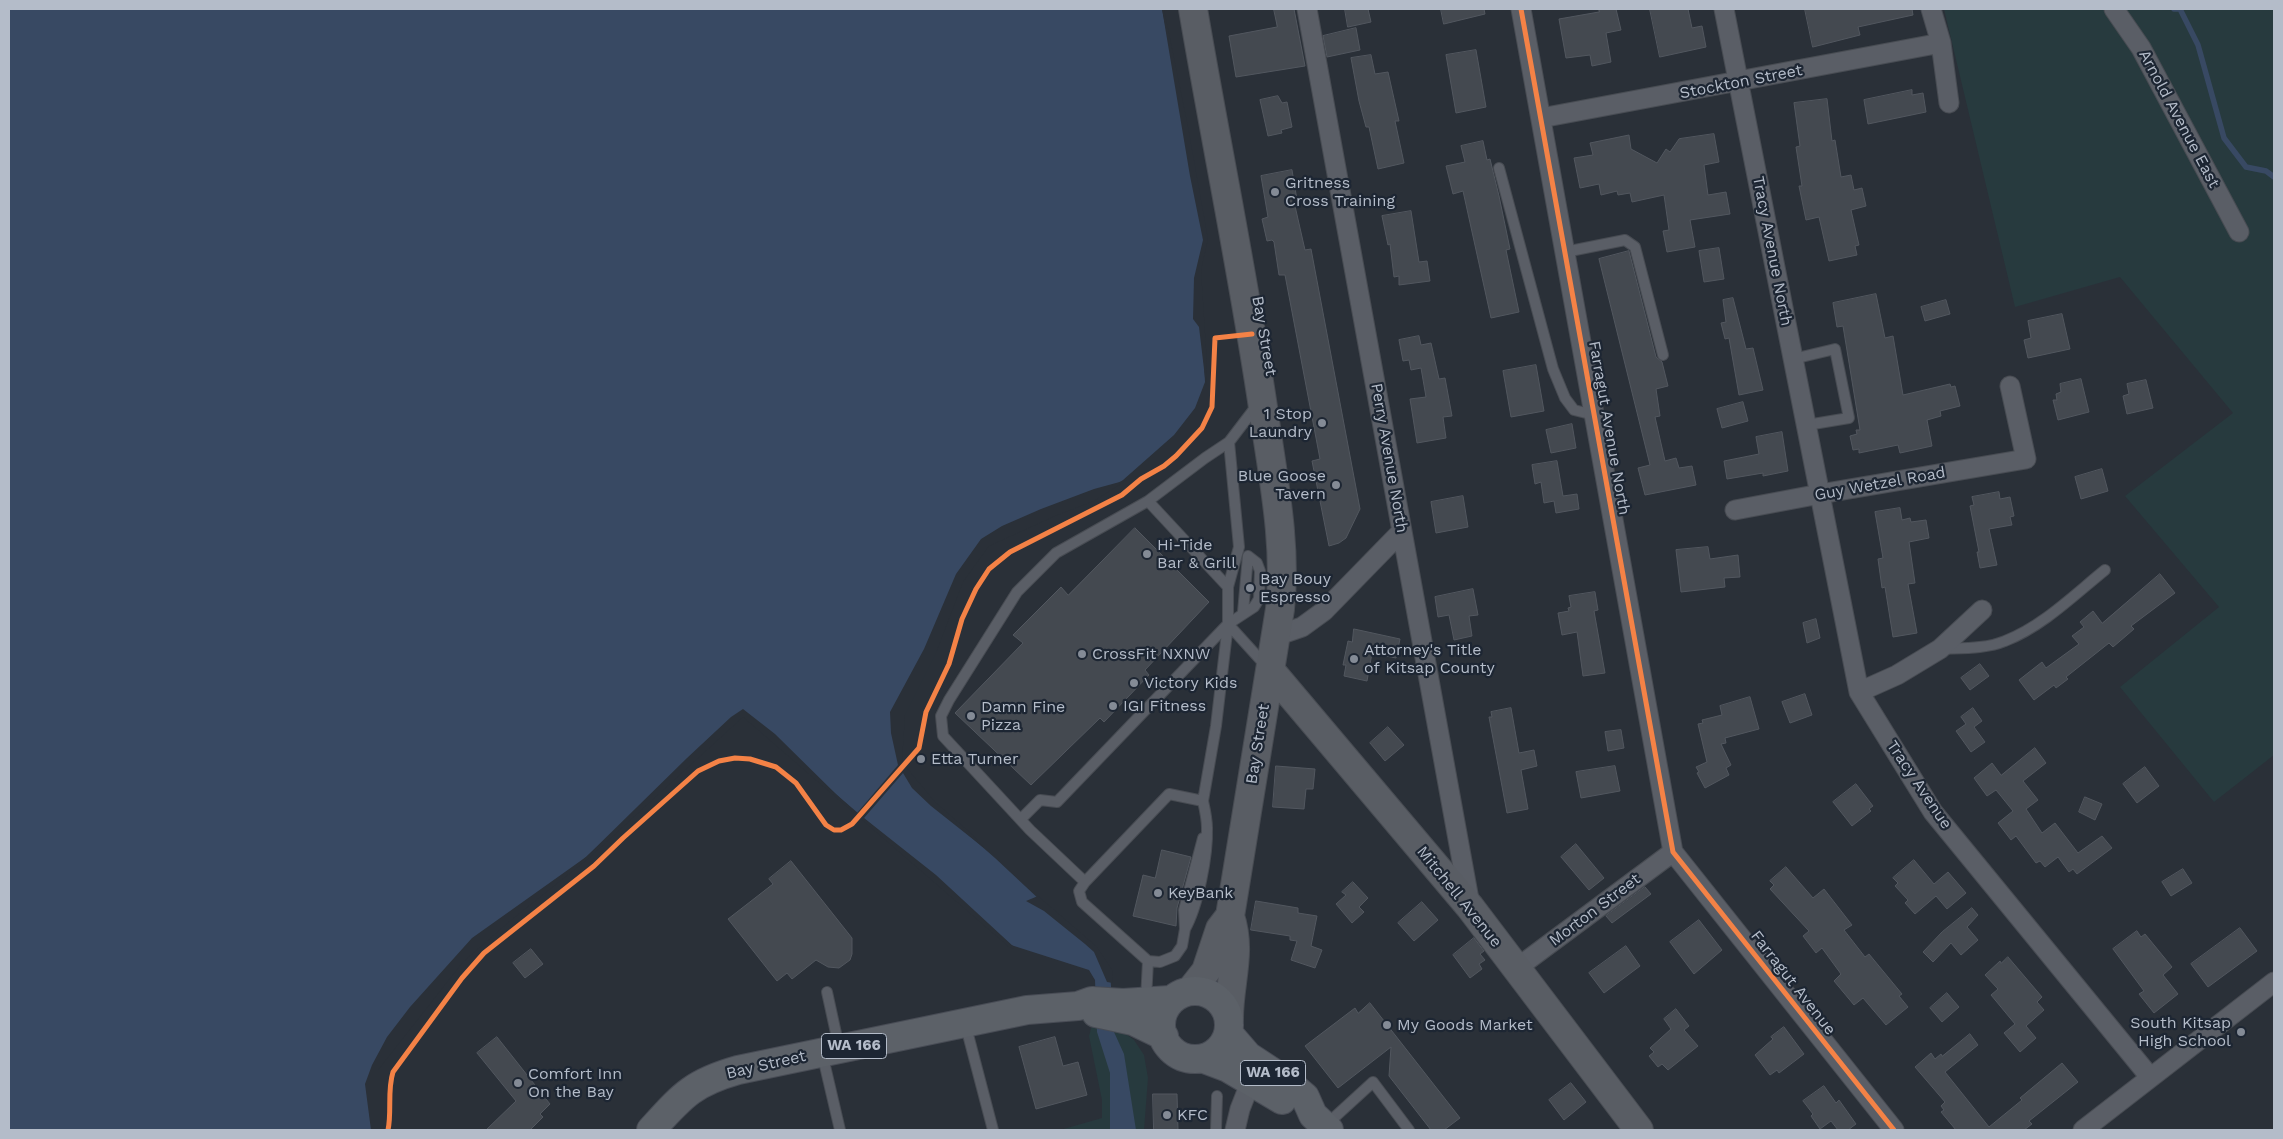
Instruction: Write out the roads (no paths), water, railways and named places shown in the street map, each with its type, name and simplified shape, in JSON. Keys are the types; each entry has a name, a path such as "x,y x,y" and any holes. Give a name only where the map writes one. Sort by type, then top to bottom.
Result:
{"main road":[{"name":"Bay Street","path":"1193,9 1262,399 1278,509 1283,569 1276,636 1230,916 1236,934 1235,972 1229,1026"},
{"name":"Mitchell Avenue","path":"1270,670 1470,907 1639,1130"},
{"name":"Bay Street","path":"651,1130 680,1098 710,1078 1027,1010 1150,1002 1206,971 1220,929 1230,916"},
{"name":"WA 166","path":"1150,1002 1200,991 1216,999 1226,1012 1229,1026 1248,1056 1286,1081 1305,1097 1322,1124"},
{"name":"Bay Street","path":"1150,1002 1164,1036"},
{"path":"1150,1002 1164,1009 1162,1018 1164,1036"},
{"name":"WA 166","path":"1204,1059 1221,1050 1229,1026"},
{"name":"WA 166","path":"1164,1036 1171,1047 1180,1055 1193,1059 1204,1059 1252,1081 1276,1095 1294,1109 1322,1124"}],"street":[{"name":"Perry Avenue North","path":"1307,9 1470,907"},
{"name":"Farragut Avenue North","path":"1520,9 1673,852"},
{"name":"Tracy Avenue North","path":"1724,9 1820,494"},
{"path":"1931,9 1941,43 1949,103"},
{"name":"Arnold Avenue East","path":"2114,9 2141,48 2239,232"},
{"name":"Stockton Street","path":"1541,118 1739,83 1941,43"},
{"name":"Guy Wetzel Road","path":"1735,510 2026,459 2010,386"},
{"name":"Tracy Avenue","path":"1820,494 1859,692 1933,812 2150,1077"},
{"path":"1276,636 1302,627 1324,611 1402,531"},
{"path":"1859,692 1897,675 1940,649 1982,610"},
{"name":"Morton Street","path":"1517,968 1673,852"},
{"name":"Farragut Avenue","path":"1673,852 1894,1130"},
{"path":"2083,1130 2150,1077 2272,989"},
{"path":"1235,1130 1240,1109 1252,1081"}],"lane":[{"path":"1500,168 1553,369 1565,398 1574,410 1594,415"},
{"path":"1565,252 1625,240 1635,247 1663,355"},
{"path":"1793,358 1835,349 1849,418 1806,425"},
{"path":"1085,882 1020,820 943,736 941,716 949,700 1017,592 1056,553 1148,501 1229,442 1262,399"},
{"path":"1203,801 1169,794 1085,882 1079,891 1082,902 1148,961 1160,962 1175,956 1182,946 1185,929 1184,910 1198,851 1207,828 1203,801 1216,726 1228,624 1228,587 1239,547 1229,442"},
{"path":"1148,501 1228,587"},
{"path":"1020,820 1040,800 1057,802 1228,624 1243,612 1254,607 1259,599 1260,571 1257,563 1248,556 1243,612"},
{"path":"1940,649 2004,642 2050,615 2105,570"},
{"path":"1228,624 1270,670"},
{"path":"1148,961 1150,1002"},
{"path":"827,992 831,1051 840,1130"},
{"path":"964,1022 993,1130"},
{"path":"1322,1124 1374,1082 1409,1130"},
{"path":"1216,1130 1217,1096"}],"water":[{"path":"9,9 1162,9 1186,128 1205,239 1199,270 1205,382 1195,408 1174,435 1123,480 1095,498 987,544 961,581 903,715 899,763 933,804 995,858 1071,929 1095,948 1110,971 1114,1032 1124,1054 1136,1130 1110,1130 1110,1073 1097,1032 1095,980 1089,970 1011,945 743,714 586,857 461,961 375,1069 376,1130 9,1130"}],"waterway":[{"path":"2174,9 2180,9 2198,45 2224,138 2246,167 2266,171 2274,177"}],"place":[{"name":"Gritness Cross Training","path":"1275,192"},
{"name":"1 Stop Laundry","path":"1322,423"},
{"name":"Blue Goose Tavern","path":"1336,485"},
{"name":"Hi-Tide Bar & Grill","path":"1147,554"},
{"name":"Bay Bouy Espresso","path":"1250,588"},
{"name":"CrossFit NXNW","path":"1082,654"},
{"name":"Attorney's Title of Kitsap County","path":"1354,659"},
{"name":"Victory Kids","path":"1134,683"},
{"name":"IGI Fitness","path":"1113,706"},
{"name":"Damn Fine Pizza","path":"971,716"},
{"name":"Etta Turner","path":"921,759"},
{"name":"KeyBank","path":"1158,893"},
{"name":"My Goods Market","path":"1387,1025"},
{"name":"South Kitsap High School","path":"2241,1032"},
{"name":"Comfort Inn On the Bay","path":"518,1083"},
{"name":"KFC","path":"1167,1115"}]}
